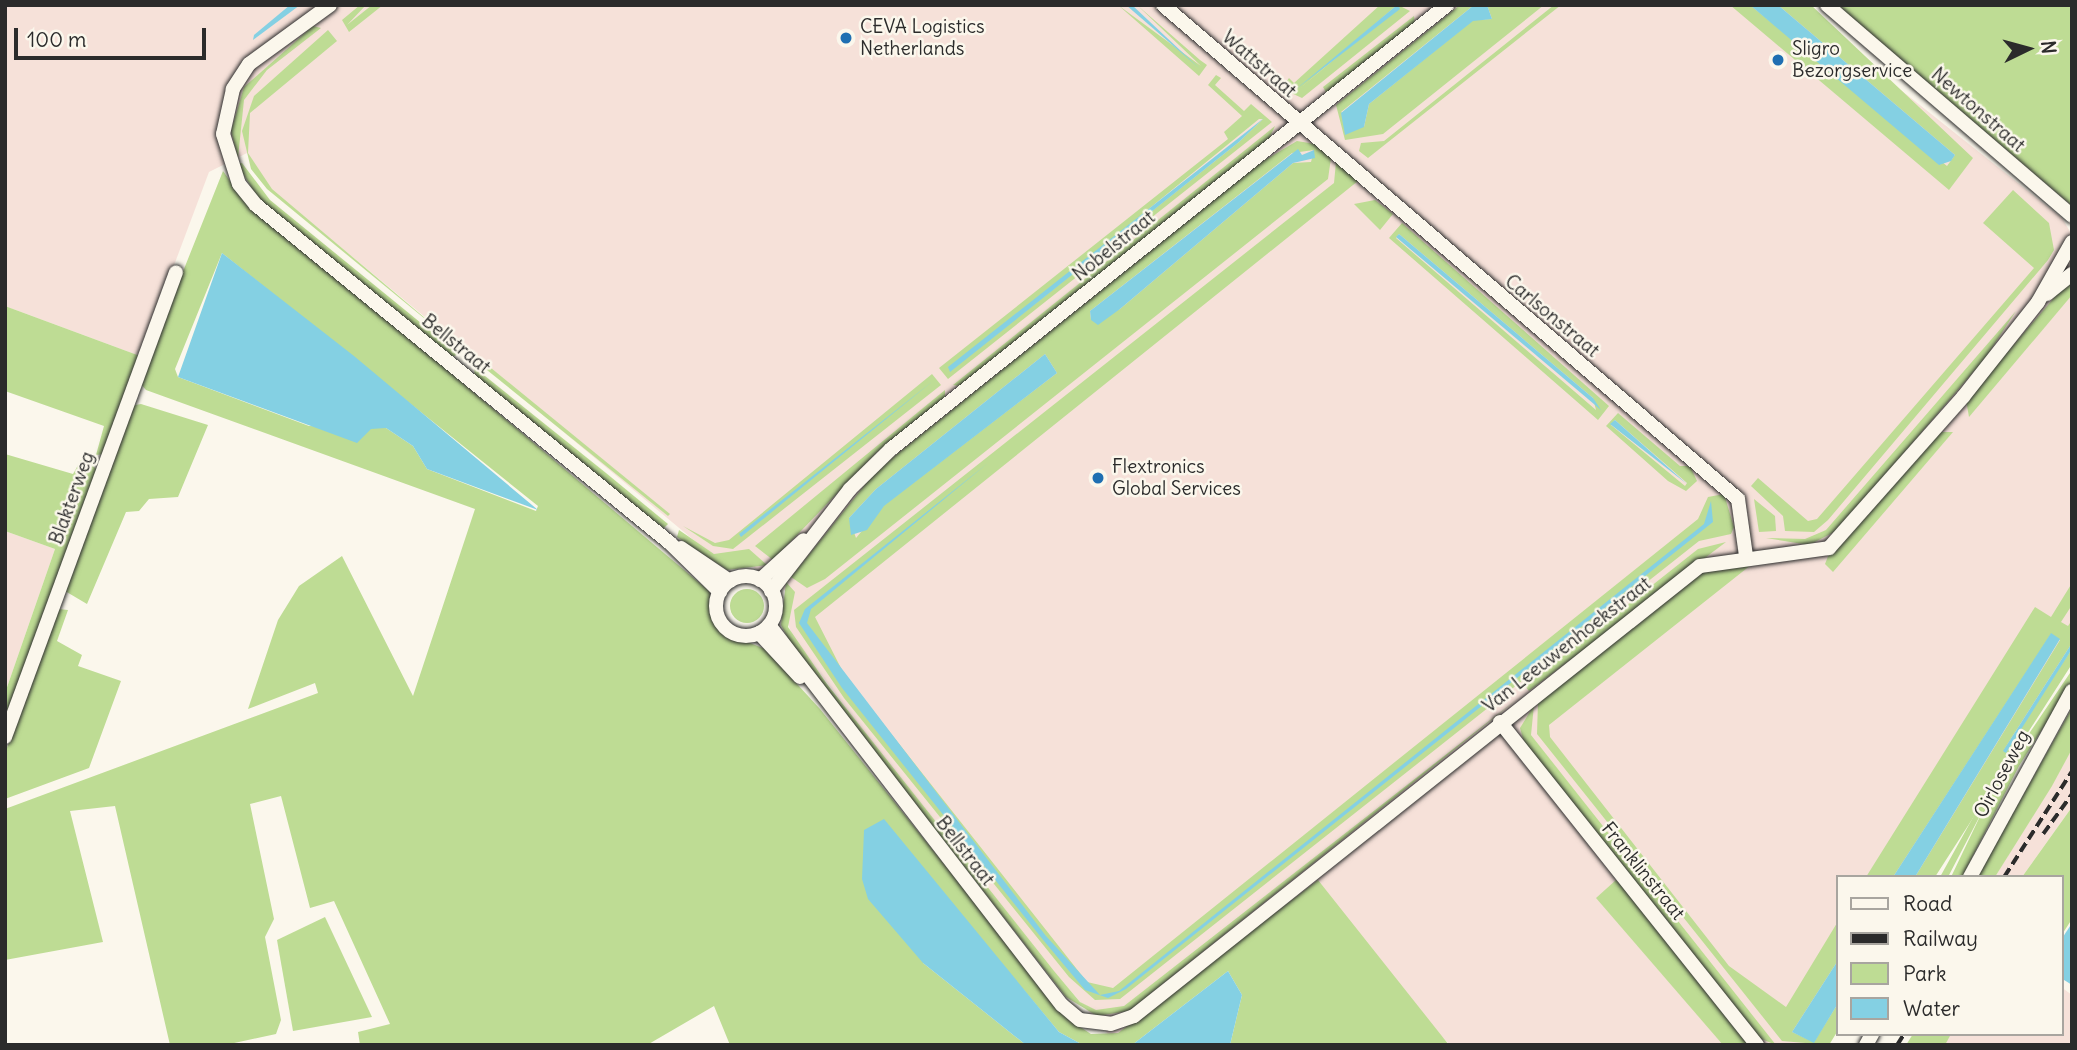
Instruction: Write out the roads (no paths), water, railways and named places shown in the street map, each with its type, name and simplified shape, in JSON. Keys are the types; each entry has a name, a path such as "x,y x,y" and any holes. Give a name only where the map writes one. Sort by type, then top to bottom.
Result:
{"street":[{"name":"Bellstraat","path":"330,5 249,64 233,89 223,134 229,164 256,205 670,543 720,592"},
{"name":"Wattstraat","path":"1163,5 1298,124"},
{"name":"Nobelstraat","path":"771,591 816,531 891,449 1447,5"},
{"name":"Newtonstraat","path":"1827,5 2072,216"},
{"name":"Carlsonstraat","path":"1298,124 1738,499 1746,556"},
{"name":"Van Leeuwenhoekstraat","path":"2038,302 2072,242"},
{"name":"Blakterweg","path":"5,737 176,272"},
{"name":"Van Leeuwenhoekstraat","path":"1096,1024 1134,1016 1500,722 1700,566 1746,556 1829,548 2038,302 2072,274"},
{"name":"Nobelstraat","path":"760,580 816,531"},
{"name":"Bellstraat","path":"670,543 730,581"},
{"path":"760,580 771,591 776,608 764,629 735,634 722,624 720,592 730,581 760,580"},
{"name":"Bellstraat","path":"764,629 1062,1005 1096,1024"},
{"name":"Oirloseweg","path":"1971,875 2072,691"},
{"name":"Franklinstraat","path":"1500,722 1757,1045"}],"water":[{"path":"290,5 300,5 253,40 254,35"},
{"path":"1126,5 1132,5 1199,68"},
{"path":"1397,5 1400,9 1295,90"},
{"path":"1474,5 1487,5 1492,19 1473,21 1369,104 1364,127 1345,135 1341,113"},
{"path":"1750,5 1778,5 1955,155 1951,161 1939,165"},
{"path":"1264,118 1239,142 950,372 948,367"},
{"path":"1298,149 1302,155 1314,150 1315,158 1293,163 1120,309 1098,325 1091,320 1090,311"},
{"path":"1399,234 1593,398 1601,410 1396,237"},
{"path":"222,253 354,356 538,510 427,469 413,446 386,428 371,429 357,443 178,377"},
{"path":"1045,354 1057,373 884,506 867,530 851,535 849,518 876,489"},
{"path":"933,381 741,537 739,534"},
{"path":"1615,420 1687,484 1610,424"},
{"path":"988,463 811,609 807,623 1046,936 1100,995 1119,991 1704,524 1711,501 1713,522 1126,989 1108,998 1085,990 1044,941 842,688 799,623 805,609"},
{"path":"2051,633 2060,639 1916,875 1894,875"},
{"path":"2072,643 2072,649 2006,753 2003,751"},
{"path":"884,819 1059,1032 1083,1045 1026,1045 923,963 868,899 862,879 864,830"},
{"path":"2072,923 2072,985 2063,979 2063,937"},
{"path":"1836,964 1836,1007 1814,1043 1792,1032"},
{"path":"1228,971 1242,995 1230,1045 1132,1045"}],"railway":[{"path":"2005,875 2072,771"},
{"path":"2043,834 2072,794"},
{"path":"1897,1045 1903,1036"}],"place":[{"name":"CEVA Logistics Netherlands","path":"846,38"},
{"name":"Sligro Bezorgservice","path":"1778,60"},
{"name":"Flextronics Global Services","path":"1098,478"}]}
